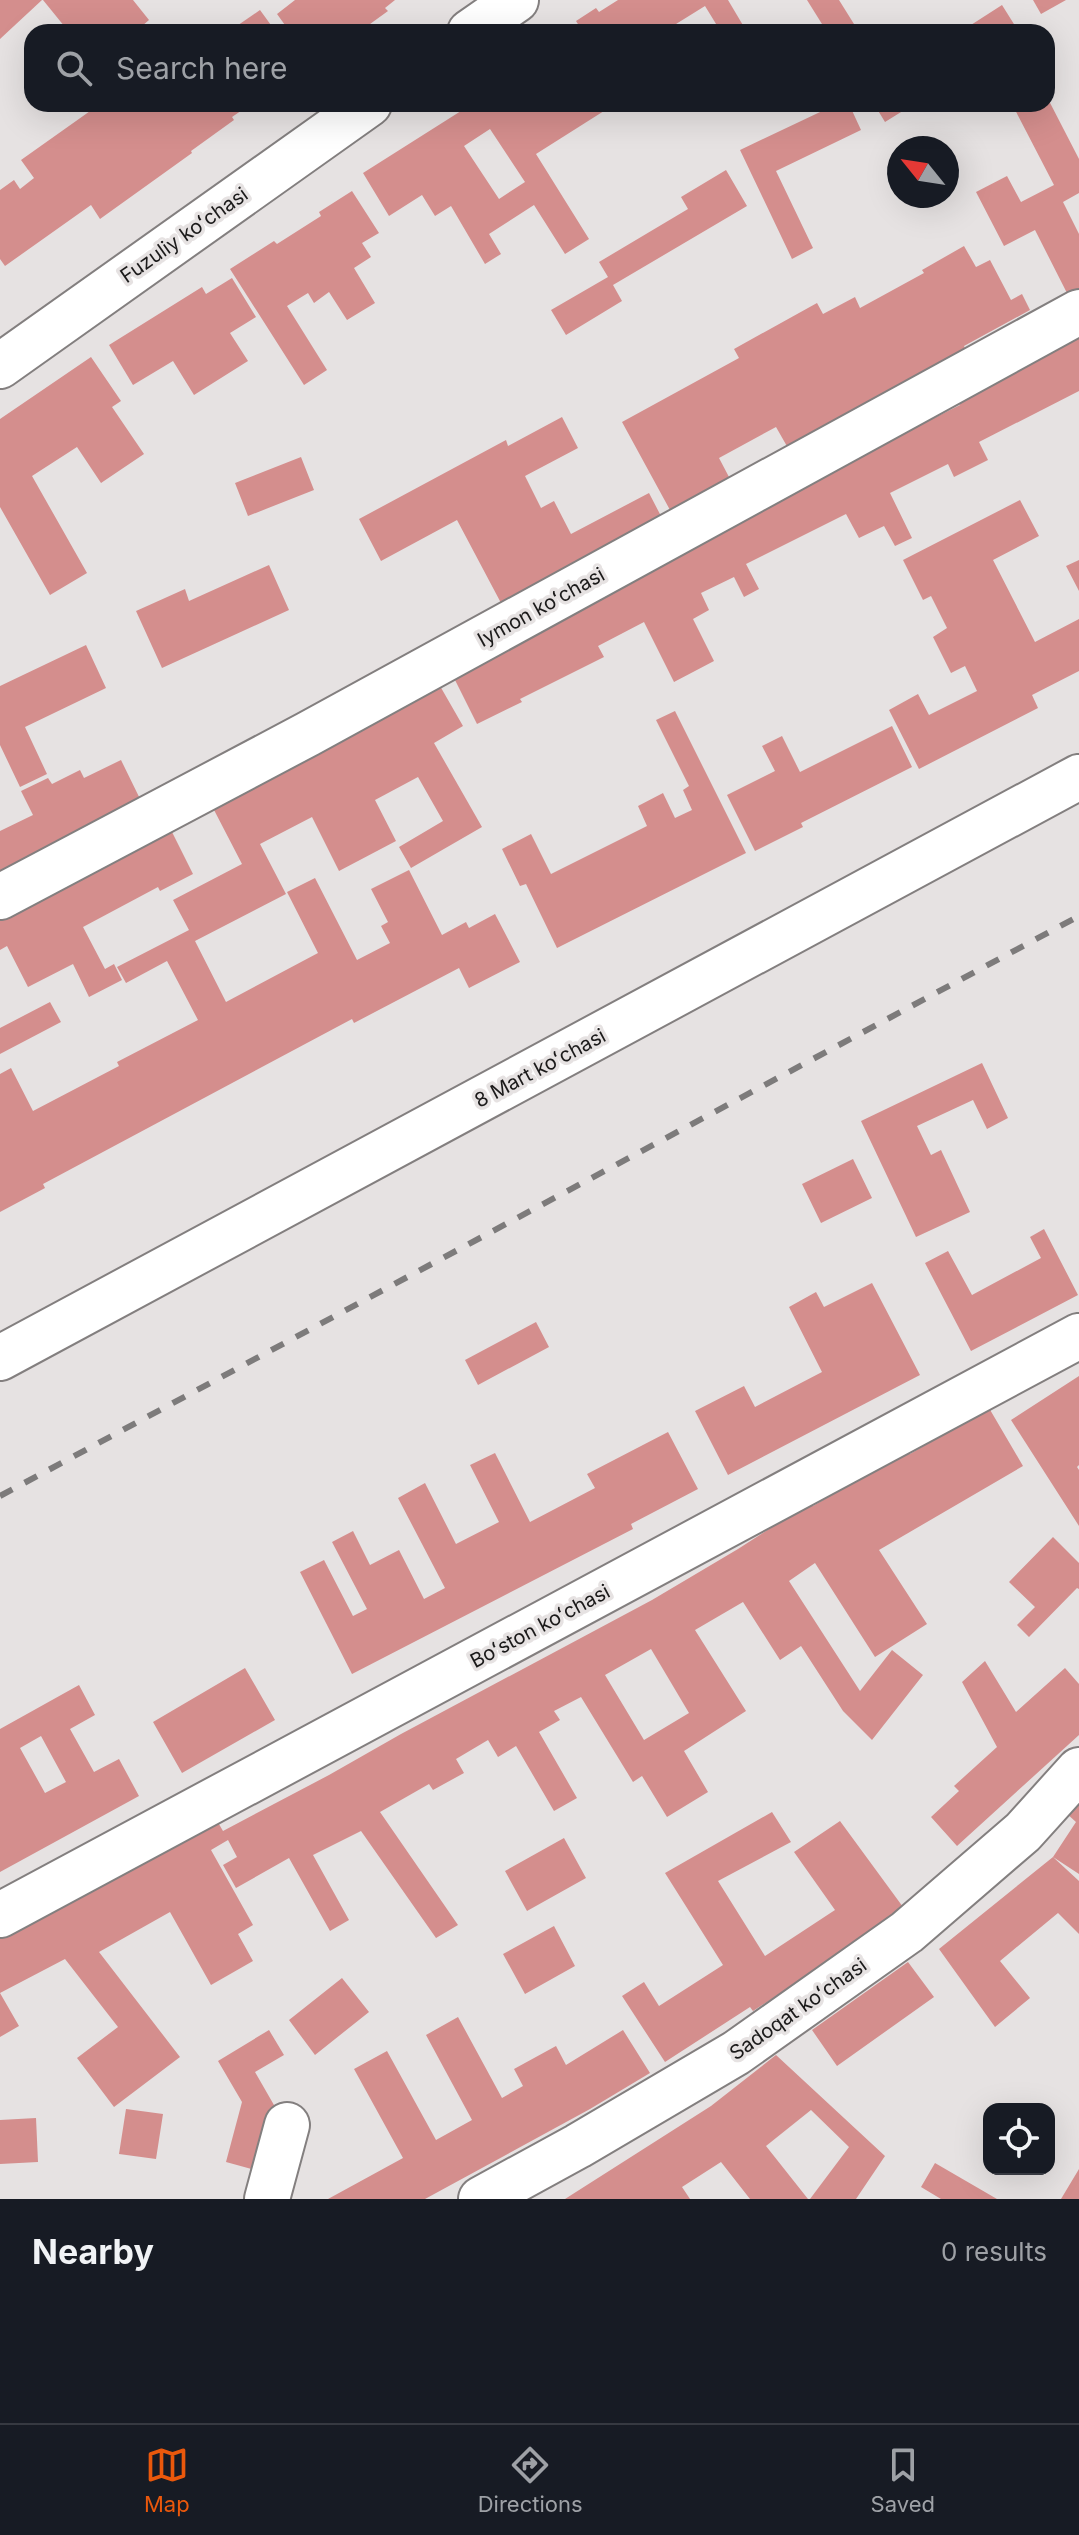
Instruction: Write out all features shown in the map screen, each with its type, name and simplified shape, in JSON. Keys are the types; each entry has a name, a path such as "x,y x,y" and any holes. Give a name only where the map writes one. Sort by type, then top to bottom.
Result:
{"street":[{"path":"482,24 516,0"},
{"name":"Fuzuliy koʻchasi","path":"0,366 358,112"},
{"name":"Iymon koʻchasi","path":"0,897 308,734 1079,312"},
{"name":"8 Mart koʻchasi","path":"0,1358 1079,777"},
{"name":"Boʻston koʻchasi","path":"0,1915 1079,1336"},
{"name":"Sadoqat koʻchasi","path":"481,2199 736,2053 907,1932 1023,1832 1079,1770"},
{"path":"267,2199 287,2125"}],"building":[{"path":"0,0 42,0 0,39"},
{"path":"43,0 133,0 149,20 144,24 62,24"},
{"path":"295,0 395,0 385,8 388,11 370,24 284,24 277,14"},
{"path":"618,0 728,0 742,24 716,24 705,6 676,24 578,24 576,21 596,8 599,12"},
{"path":"807,0 839,0 854,24 822,24"},
{"path":"1033,0 1066,0 1041,14"},
{"path":"1002,5 1014,24 972,24"},
{"path":"260,10 270,24 240,24"},
{"path":"89,112 239,112 232,117 234,120 192,153 100,219 91,205 5,266 0,259 0,190 14,180 20,189 34,178 21,160"},
{"path":"459,112 602,112 536,154 589,239 565,254 534,205 489,234 501,254 485,264 451,206 435,216 422,195 389,216 363,173","holes":["490,129 525,182 499,199 464,146"]},
{"path":"820,112 853,112 861,130 776,171 813,248 792,259 740,150"},
{"path":"879,112 901,112 885,122"},
{"path":"1016,112 1055,112 1079,159 1079,193 1063,202 1079,234 1079,292 1069,297 1035,230 1004,246 976,192 1007,176 1021,202 1054,185"},
{"path":"726,170 747,206 613,285 622,301 566,335 551,310 608,277 599,262 688,209 681,197"},
{"path":"352,191 379,233 362,243 371,257 354,268 375,303 347,320 329,292 314,303 308,293 287,306 327,370 304,385 230,269 321,216 319,212"},
{"path":"964,246 976,267 990,260 1011,300 1022,294 1030,310 964,346 967,353 788,448 776,427 719,458 729,477 670,510 622,422 739,358 734,349 817,303 823,314 855,297 860,308 924,273 922,270"},
{"path":"232,278 256,317 230,333 248,361 194,395 173,361 133,385 109,345 202,287 206,294"},
{"path":"1079,334 1079,391 979,442 988,460 954,477 948,464 890,493 912,538 895,546 884,526 859,538 846,514 746,564 759,589 744,597 734,577 701,593 709,610 693,619 714,661 674,682 644,622 598,646 604,657 477,724 452,674 851,460 960,405 956,396"},
{"path":"91,357 121,401 112,407 144,454 101,483 77,447 32,476 87,573 50,595 0,507 0,419"},
{"path":"562,417 578,448 525,476 541,508 554,501 571,534 649,493 662,518 501,603 457,520 381,561 359,519 506,440 508,446"},
{"path":"301,457 314,490 248,516 235,483"},
{"path":"1020,500 1039,536 993,560 1035,642 1079,619 1079,671 1032,695 1038,708 919,769 889,710 918,694 929,715 977,691 965,666 951,673 933,637 947,628 931,596 923,600 903,560"},
{"path":"1079,560 1079,591 1066,566"},
{"path":"269,565 289,610 162,668 136,611 185,589 189,601"},
{"path":"86,645 106,688 25,727 47,774 20,787 0,745 0,686"},
{"path":"436,679 463,726 434,743 482,827 411,868 399,847 443,821 418,777 375,800 396,841 339,871 312,817 260,844 286,894 195,941 226,1002 318,953 287,892 315,878 357,960 390,943 381,926 388,922 371,889 409,870 442,935 466,922 469,928 495,914 520,962 469,988 459,968 354,1023 352,1019 43,1184 45,1188 0,1212 0,1074 11,1068 33,1111 198,1020 167,961 126,983 117,967 189,930 173,900 242,864 213,808"},
{"path":"675,711 746,853 557,948 526,884 520,886 502,849 531,834 551,874 647,826 638,806 663,793 675,818 692,810 683,790 689,786 656,720"},
{"path":"892,726 912,767 801,823 803,827 755,851 727,795 775,771 762,746 782,736 800,772"},
{"path":"121,760 144,807 0,883 0,831 33,815 21,791 48,778 52,784 80,770 84,778"},
{"path":"170,828 193,874 160,891 158,887 83,927 105,969 114,964 122,980 89,997 73,964 28,987 7,946 0,950 0,916"},
{"path":"50,1002 61,1022 0,1054 0,1028"},
{"path":"982,1063 1008,1118 987,1129 973,1100 917,1126 931,1155 941,1150 970,1212 916,1237 861,1121"},
{"path":"853,1159 872,1198 821,1223 802,1184"},
{"path":"1044,1229 1078,1295 971,1351 925,1263 948,1251 972,1295 1041,1258 1030,1237"},
{"path":"872,1283 920,1375 728,1475 695,1411 744,1386 755,1407 822,1372 789,1307 816,1292 824,1307"},
{"path":"536,1322 549,1347 478,1385 465,1360"},
{"path":"1079,1376 1077,1467 1079,1526 1011,1420"},
{"path":"989,1408 1023,1466 879,1550 927,1624 875,1657 815,1563 789,1581 860,1691 892,1650 923,1675 872,1740 843,1711 801,1646 780,1660 743,1602 695,1630 746,1711 684,1751 708,1792 667,1817 642,1776 633,1782 581,1697 554,1711 560,1720 539,1732 577,1798 554,1811 516,1746 498,1757 488,1740 456,1759 464,1773 433,1790 429,1784 380,1812 458,1925 436,1938 361,1831 313,1855 349,1920 330,1931 289,1858 236,1888 223,1865 237,1857 228,1840 211,1850 253,1925 238,1934 253,1961 211,1985 170,1912 99,1952 180,2057 114,2107 77,2058 118,2027 65,1959 0,1993 0,1935 216,1819 223,1831 329,1775 652,1600 811,1502 813,1506 908,1450 910,1454","holes":["651,1649 689,1713 644,1740 605,1675"]},
{"path":"668,1432 698,1489 631,1524 633,1529 352,1674 300,1572 324,1560 353,1616 367,1609 332,1542 353,1531 370,1565 399,1550 424,1599 445,1588 398,1498 425,1483 456,1544 499,1522 470,1465 495,1453 530,1522 595,1488 587,1474"},
{"path":"1053,1537 1079,1563 1079,1589 1029,1637 1017,1625 1035,1607 1009,1582"},
{"path":"985,1661 1016,1712 1065,1668 1079,1684 1079,1735 957,1846 931,1817 959,1791 954,1786 997,1747 962,1682"},
{"path":"245,1668 275,1720 182,1773 153,1722"},
{"path":"79,1685 95,1715 70,1729 94,1772 119,1759 139,1796 0,1872 0,1729","holes":["41,1736 66,1782 45,1793 20,1748"]},
{"path":"1079,1798 1079,1874 1053,1857 1076,1822 1066,1813"},
{"path":"772,1812 791,1842 718,1881 765,1956 835,1910 794,1852 840,1821 903,1907 824,1965 753,2011 750,2007 665,2062 622,1996 644,1982 659,2006 723,1965 665,1873"},
{"path":"564,1838 586,1878 527,1911 505,1871"},
{"path":"1053,1857 1079,1881 1079,1934 1058,1913 1000,1961 1030,1998 995,2027 939,1949"},
{"path":"554,1926 575,1966 525,1994 503,1954"},
{"path":"908,1962 934,1997 837,2066 812,2030"},
{"path":"342,1978 369,2012 315,2055 289,2020"},
{"path":"0,1993 19,2026 0,2037"},
{"path":"458,2017 502,2098 523,2086 514,2069 556,2046 566,2065 623,2030 650,2073 425,2199 328,2199 403,2158 354,2069 387,2051 436,2140 472,2120 426,2035"},
{"path":"269,2030 284,2055 255,2072 278,2112 262,2172 226,2162 242,2102 218,2061"},
{"path":"776,2055 885,2156 856,2199 810,2199 849,2147 811,2110 766,2146 808,2199 750,2199 721,2162 682,2187 690,2199 565,2199 711,2106"},
{"path":"126,2109 163,2114 156,2159 119,2154"},
{"path":"36,2118 38,2162 0,2164 0,2120"},
{"path":"935,2163 997,2199 941,2199 921,2187"},
{"path":"1079,2169 1079,2199 1061,2199"}],"railway":[{"path":"0,1496 1079,916"}]}
